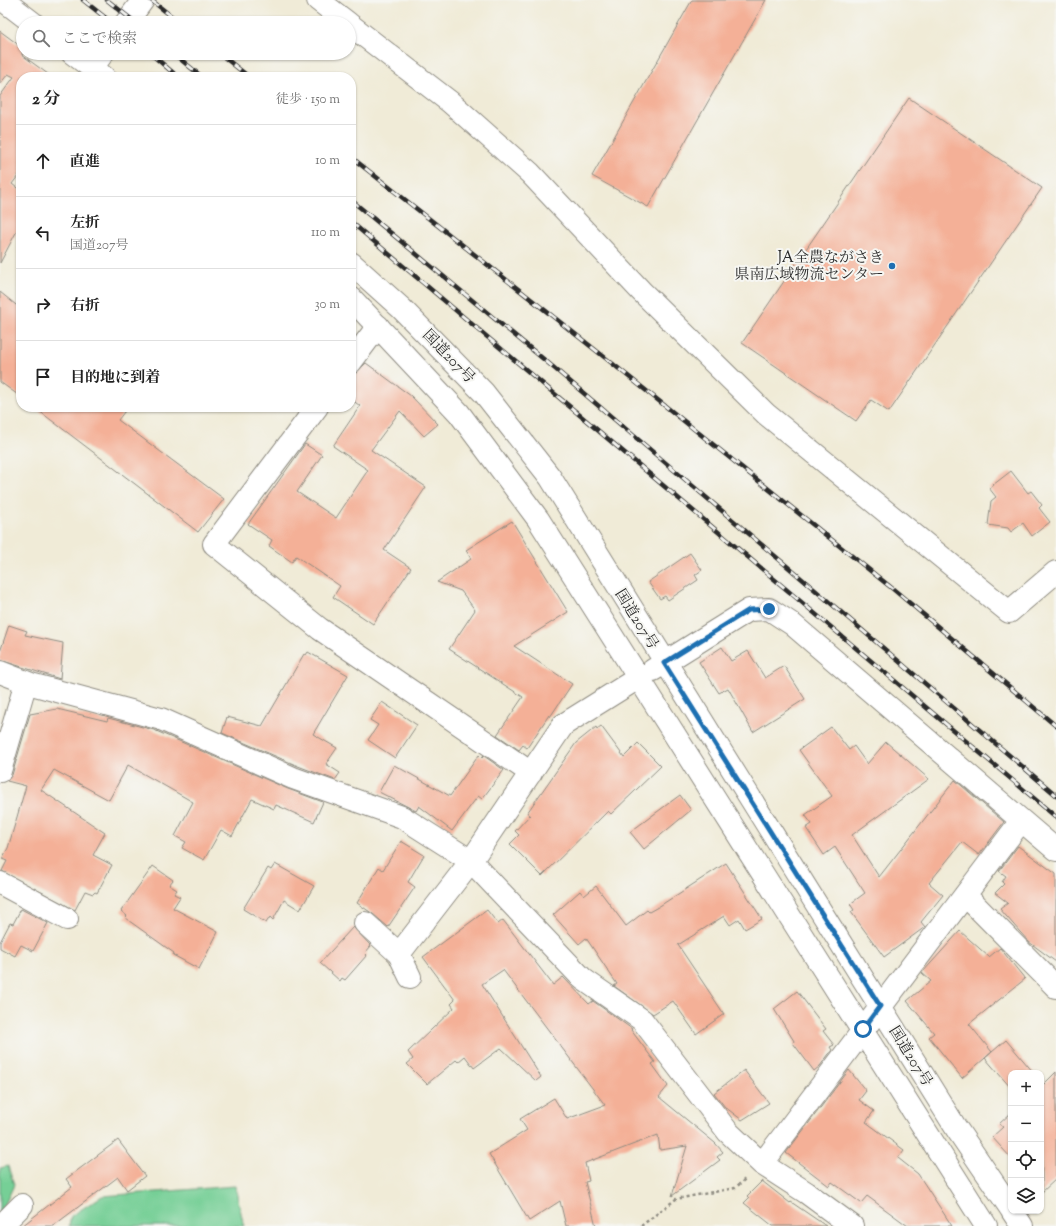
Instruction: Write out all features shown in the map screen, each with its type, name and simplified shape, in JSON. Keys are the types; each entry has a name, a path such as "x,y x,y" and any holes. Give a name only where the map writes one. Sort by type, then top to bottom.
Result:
{"street":[{"path":"3,0 24,16"},
{"path":"131,16 144,0"},
{"path":"318,0 339,16"},
{"path":"356,29 450,102 530,173 641,291 766,414 1009,612 1056,572"},
{"path":"87,60 100,66"},
{"name":"国道207号","path":"356,268 401,308 484,393 550,477 664,663 956,1128 1008,1204"},
{"path":"356,303 459,413 538,519 863,1029 936,1149 986,1226"},
{"path":"356,355 378,326"},
{"path":"313,412 214,544 320,629 531,773"},
{"path":"399,954 471,861 563,725 749,610 769,609 798,630 1056,850"},
{"path":"0,672 26,682 160,719 293,778 402,817 471,861 583,979 642,1020 728,1132 762,1164 807,1193 852,1226"},
{"path":"0,771 26,682"},
{"path":"762,1164 1021,821"},
{"path":"0,882 67,919"},
{"path":"965,894 1056,988"},
{"path":"365,923 399,954 410,977"},
{"path":"1,1226 22,1205"},
{"name":"国道207号","path":"1014,1214 1022,1226"}],"path":[{"path":"642,1226 676,1199 735,1188 762,1164"}],"green space":[{"path":"8,1166 14,1185 0,1215 0,1168"},
{"path":"235,1186 244,1226 69,1226 71,1216 102,1196"}],"building":[{"path":"692,0 766,0 648,207 592,176"},
{"path":"0,31 16,43 16,60 29,60 45,72 16,72 16,179 12,184 16,187 16,233 0,263 0,96 14,77 8,74 0,84"},
{"name":"JA全農ながさき 県南広域物流センター","path":"909,98 1042,188 889,412 871,400 856,421 742,343"},
{"path":"0,292 16,305 16,393 0,382"},
{"path":"366,363 411,396 438,424 424,436 400,411 371,450 426,487 384,550 411,568 373,624 333,597 340,586 296,556 292,562 269,546 272,540 248,524 305,444 322,455 297,492 336,518 368,470 333,446 360,406 356,403 356,373"},
{"path":"41,412 124,412 118,420 224,499 198,532"},
{"path":"1011,471 1028,493 1031,491 1042,505 1039,508 1050,522 1032,536 1023,523 1011,532 1008,528 988,525 991,501 996,497 989,488"},
{"path":"512,521 568,612 514,646 572,684 527,748 523,745 519,750 497,735 523,697 449,649 475,610 461,591 437,582 471,559 466,550"},
{"path":"690,553 702,570 695,575 698,580 668,600 665,596 660,599 648,582"},
{"path":"9,625 27,631 25,635 63,643 60,679 0,660 0,652"},
{"path":"722,647 731,661 748,651 765,678 784,666 805,699 753,732 728,688 719,693 699,662"},
{"path":"308,652 348,675 313,734 337,748 326,764 340,773 335,780 298,766 222,733 227,717 262,726 304,654 306,655"},
{"path":"382,702 417,725 395,758 368,740 378,725 370,720"},
{"path":"57,709 107,721 108,718 154,730 288,789 323,802 314,822 276,805 274,809 252,799 232,836 221,830 204,860 182,848 186,842 175,836 193,802 128,765 109,800 54,770 41,790 105,833 93,855 112,865 97,893 95,892 93,894 85,891 75,910 2,871 7,861 2,859 8,848 26,786 7,781 12,775 30,714"},
{"path":"601,726 624,757 638,743 661,766 611,814 608,811 542,876 510,844 519,835 515,831 530,815 527,813 576,743 596,727 597,729"},
{"path":"831,727 849,750 854,746 867,764 886,742 929,779 852,835 879,877 955,780 1004,822 979,855 962,842 929,883 943,895 921,922 925,927 884,957 851,912 854,910 850,904 865,893 835,847 824,855 806,828 812,824 805,815 832,796 799,750"},
{"path":"479,755 482,758 484,756 504,770 482,799 478,796 452,831 419,806 416,811 379,792 394,765 450,796"},
{"path":"680,795 691,810 644,849 630,832"},
{"path":"401,841 424,855 408,882 415,887 388,927 357,903 379,867 383,870"},
{"path":"1018,846 1056,874 1056,962 1029,942 1000,909 1008,903 995,893 1004,884 1002,882 1006,876 999,871"},
{"path":"726,863 762,919 745,929 739,919 730,925 724,916 678,945 724,1014 696,1034 673,1001 653,1014 614,986 617,984 586,938 579,944 553,915 580,891 584,896 596,886 626,926 647,910 649,912 658,907"},
{"path":"275,864 314,886 300,910 284,900 273,920 270,917 266,923 243,909 268,868 271,870"},
{"path":"153,866 173,880 169,885 177,890 174,894 180,897 173,908 218,932 199,969 173,955 174,953 125,918 127,916 121,911"},
{"path":"21,909 48,923 33,951 21,945 15,956 0,948 0,942 10,923 13,924"},
{"path":"487,910 498,924 503,920 553,985 563,977 589,1004 593,1001 632,1029 631,1030 655,1062 652,1064 668,1086 659,1097 715,1143 723,1152 717,1157 720,1160 672,1196 687,1146 660,1150 658,1135 585,1163 589,1181 585,1182 596,1226 566,1226 560,1201 529,1221 489,1154 527,1130 520,1119 554,1098 567,1119 605,1105 503,970 482,984 541,1077 536,1081 501,1048 474,1068 465,1056 458,1062 456,1060 427,1084 407,1064 413,1059 408,1052 454,1008 451,1004 455,1000 423,957"},
{"path":"353,927 371,946 365,953 367,955 345,980 342,978 340,981 320,963"},
{"path":"960,931 989,957 1000,948 1025,979 969,1024 992,1052 962,1078 929,1037 934,1033 907,1001 931,981 922,973"},
{"path":"797,991 826,1029 823,1031 834,1045 830,1047 832,1050 820,1066 814,1071 793,1043 794,1041 774,1009"},
{"path":"1006,1040 1031,1070 1008,1070 1008,1085 985,1058"},
{"path":"744,1070 769,1103 742,1120 725,1107 714,1093"},
{"path":"849,1070 866,1091 859,1100 874,1111 866,1122 904,1150 898,1158 918,1174 952,1226 908,1226 867,1196 861,1203 832,1182 829,1186 786,1153"},
{"path":"1056,1072 1056,1179 1044,1190 1044,1106 1044,1084"},
{"path":"1008,1116 1008,1155 992,1137 1003,1127 999,1124"},
{"path":"118,1140 145,1176 127,1190 118,1177 53,1226 22,1226 72,1187 66,1179"},
{"path":"762,1181 790,1203 791,1202 826,1226 773,1226 744,1203 749,1198 747,1196"}],"railway":[{"path":"83,0 103,16"},
{"path":"107,0 127,16"},
{"path":"151,0 171,16"},
{"path":"158,60 172,72"},
{"path":"181,60 196,72"},
{"path":"228,60 243,72"},
{"path":"356,161 603,356 893,589 1056,726"},
{"path":"356,204 547,362 1056,795"},
{"path":"356,226 1056,817"}],"place":[{"name":"JA全農ながさき 県南広域物流センター","path":"892,266"}],"route":[{"path":"769,609 749,610 664,663 880,1006 863,1029"}]}
